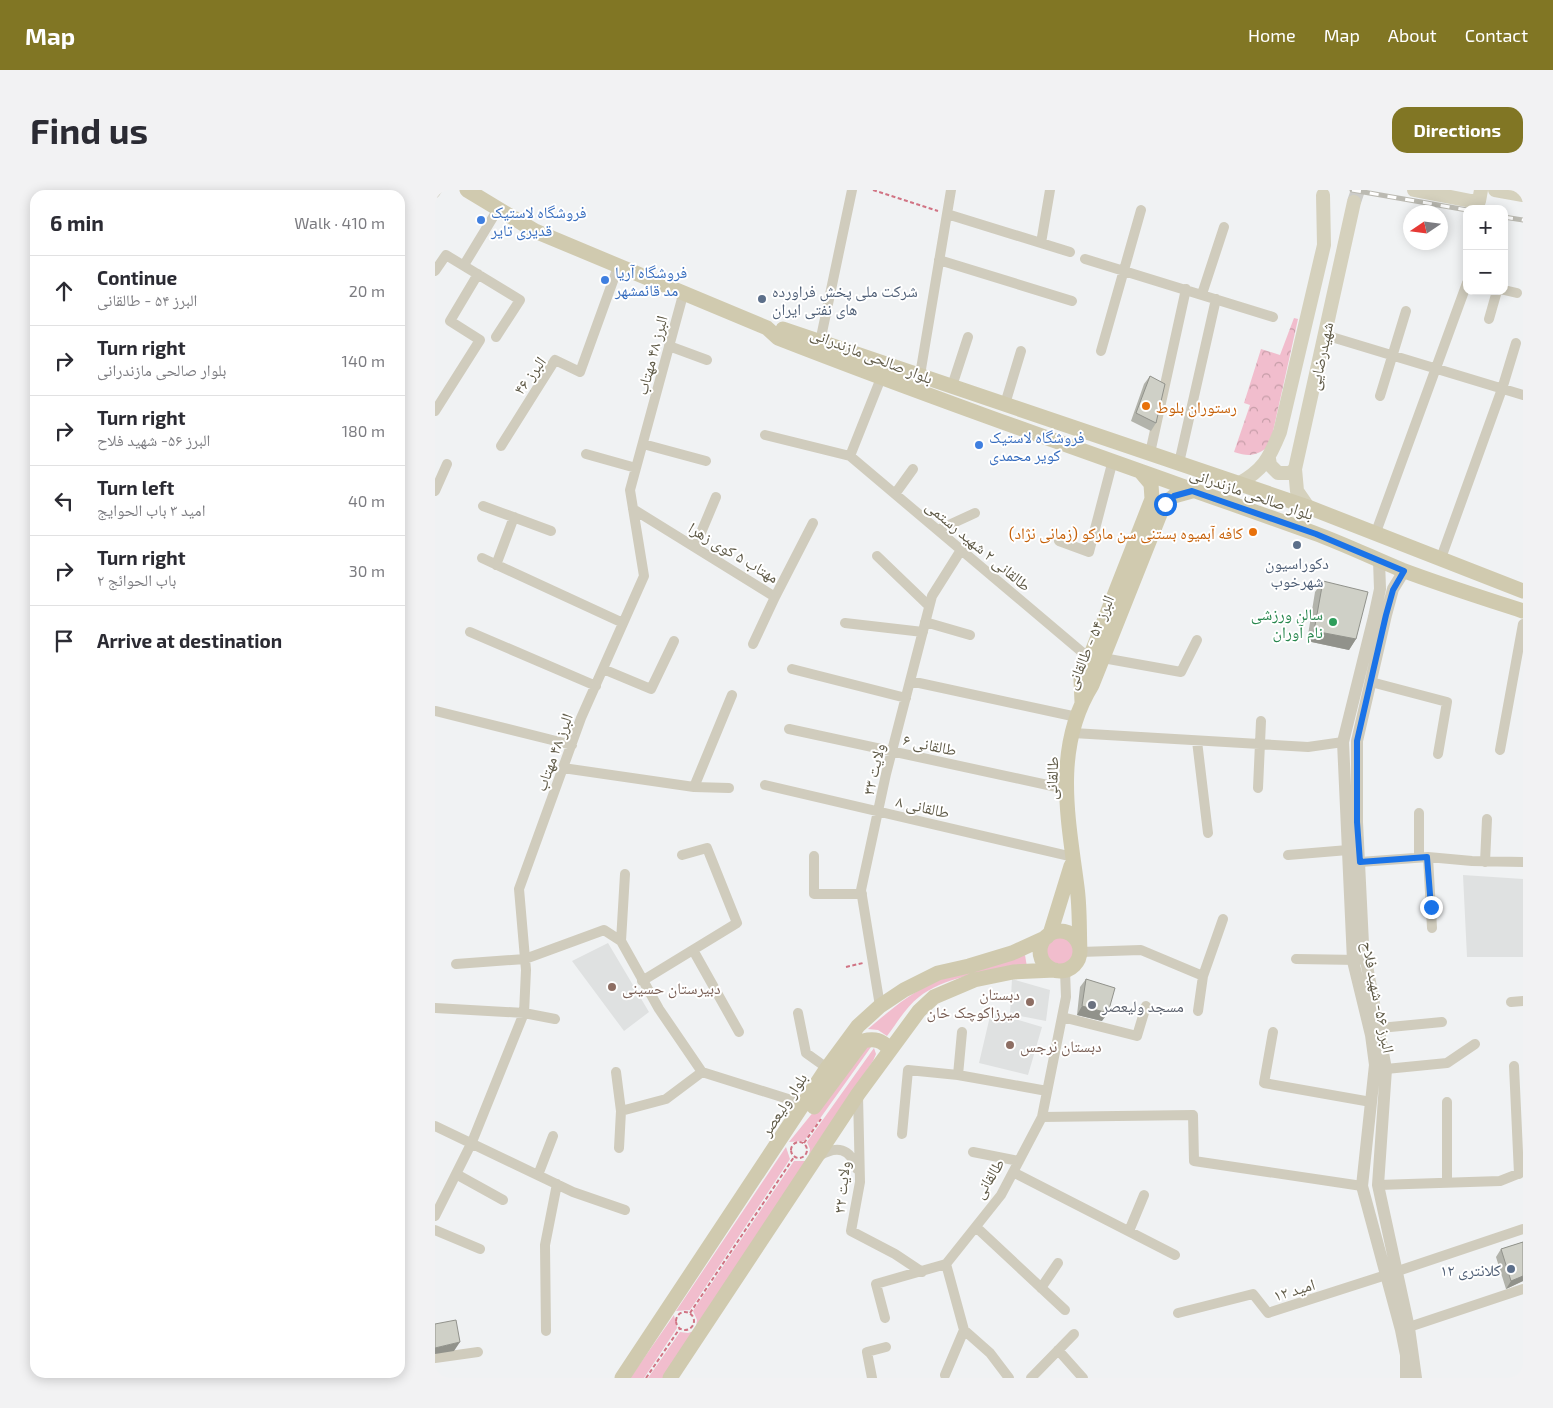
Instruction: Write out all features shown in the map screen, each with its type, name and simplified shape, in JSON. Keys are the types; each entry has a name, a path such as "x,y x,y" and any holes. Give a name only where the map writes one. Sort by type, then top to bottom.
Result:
{"main road":[{"path":"467,190 535,231 683,295 767,328"},
{"path":"1414,190 1471,202 1479,201 1481,190"},
{"path":"1495,190 1523,194"},
{"name":"شهیدرضایی","path":"1238,484 1256,474 1269,459 1280,432 1324,245 1323,195"},
{"name":"شهیدرضایی","path":"1308,507 1297,491 1295,469 1354,202"},
{"path":"1324,245 1344,248"},
{"name":"بلوار صالحی مازندرانی","path":"767,328 780,328 1308,507 1523,591"},
{"name":"بلوار صالحی مازندرانی","path":"767,328 778,338 939,400 1113,460 1192,491 1316,534 1404,571 1523,611"},
{"path":"1269,459 1270,465 1278,473 1290,473 1295,469"},
{"name":"البرز ۵۴ - طالقانی","path":"1082,702 1092,685 1096,658 1155,508 1151,484 1139,470"},
{"name":"البرز ۵۴ - طالقانی","path":"1155,508 1165,504 1174,496 1192,491"},
{"name":"طالقانی","path":"1080,952 1078,889 1068,827 1066,789 1073,733 1082,702"},
{"name":"طالقانی","path":"1048,936 1064,895 1073,858"},
{"path":"669,1378 858,1094 919,1011 934,998 974,980 996,975 1060,970 1076,964 1080,952 1077,940 1068,933 1056,932 1048,936 1041,949 1041,956 1044,962 1060,970"},
{"name":"بلوار ولیعصر","path":"622,1378 827,1068 859,1026 880,1006 937,973 1012,953 1048,936"},
{"path":"771,1154 806,1117 863,1040 873,1038 883,1041 890,1049"}],"street":[{"path":"820,342 852,190"},
{"path":"920,376 951,190"},
{"path":"1041,243 1050,190"},
{"path":"464,265 498,208"},
{"path":"1101,351 1141,210"},
{"path":"947,214 1070,252"},
{"path":"1202,294 1224,226"},
{"path":"435,270 446,255 520,300 496,337"},
{"path":"1085,259 1123,269 1273,317"},
{"path":"939,260 1072,301"},
{"name":"البرز ۴۶","path":"501,446 555,360 580,372 619,267"},
{"path":"435,411 479,340 450,321 478,274"},
{"path":"1150,453 1186,289"},
{"path":"1508,291 1517,293"},
{"path":"1376,532 1463,294"},
{"name":"البرز ۴۸ مهتاب","path":"435,1216 472,1142 524,1013 525,958 519,889 595,686 644,576 631,490 683,295"},
{"path":"1489,319 1496,295"},
{"path":"1179,463 1216,299"},
{"path":"1380,396 1406,311"},
{"path":"1325,335 1523,395"},
{"path":"952,386 968,337"},
{"path":"1441,558 1502,389 1516,343"},
{"path":"669,346 707,360"},
{"path":"1005,404 1021,351"},
{"path":"765,435 850,456 881,378"},
{"path":"643,444 706,462"},
{"path":"586,454 636,468"},
{"name":"طالقانی ۲ شهید رستمی","path":"850,456 961,550 1096,658"},
{"path":"1059,541 1089,552 1113,460"},
{"path":"435,488 447,464"},
{"path":"895,494 913,469"},
{"path":"695,547 716,497"},
{"path":"483,506 551,530"},
{"name":"مهتاب ۵ کوی زهرا","path":"633,510 775,597 813,523"},
{"path":"938,530 975,513"},
{"path":"497,565 514,517"},
{"name":"ولایت ٣۳","path":"880,1006 862,894 878,811 929,606 932,596 961,550"},
{"path":"877,556 929,606"},
{"path":"482,558 623,623"},
{"name":"البرز ۵۶- شهید فلاح","path":"1379,560 1380,589 1343,742 1348,850 1359,960 1375,1065 1362,1186 1391,1273 1416,1378"},
{"name":"البرز ۵۶- شهید فلاح","path":"1391,1273 1378,1185 1386,1070 1380,1028 1359,960 1360,862 1357,822 1357,741 1393,590 1404,571"},
{"path":"753,644 775,597"},
{"path":"845,623 924,627 971,635"},
{"path":"1500,750 1523,624"},
{"path":"470,632 595,686"},
{"path":"1096,658 1181,672 1197,640"},
{"path":"603,669 651,689 674,641"},
{"path":"792,669 906,698"},
{"path":"910,681 1077,717"},
{"path":"1371,682 1447,702 1438,754"},
{"path":"694,787 733,695"},
{"path":"437,711 572,744"},
{"path":"1258,788 1258,744 1261,721"},
{"name":"طالقانی ۶","path":"789,729 1066,789"},
{"path":"1073,733 1309,747 1343,742"},
{"path":"1197,740 1208,833"},
{"path":"563,768 694,787 729,788"},
{"name":"طالقانی ۸","path":"765,785 1073,858"},
{"path":"1419,813 1431,928"},
{"path":"1485,862 1487,819"},
{"path":"642,981 737,923 707,848 682,855"},
{"path":"1288,855 1348,850"},
{"path":"814,856 814,894 862,894"},
{"path":"1360,862 1423,857 1485,862 1523,862"},
{"path":"621,941 625,874"},
{"path":"1198,1011 1203,976 1223,919"},
{"path":"456,964 525,958 604,930 621,941 642,981 702,1072 804,1104"},
{"path":"693,950 739,1032"},
{"path":"1080,952 1141,950 1203,976"},
{"path":"1296,959 1359,960"},
{"name":"طالقانی","path":"946,1264 1001,1195 1042,1117 1066,997 1060,970"},
{"path":"1511,1002 1523,1001"},
{"path":"1062,1017 1137,1036 1146,1006"},
{"path":"435,1008 524,1013 555,1019"},
{"path":"798,1013 806,1053 827,1068"},
{"path":"1380,1028 1442,1022"},
{"path":"958,1075 962,1032"},
{"path":"1273,1032 1264,1083 1371,1102"},
{"path":"1386,1070 1447,1063 1475,1044"},
{"path":"1378,1185 1447,1181 1500,1181 1521,1173 1515,1066"},
{"path":"902,1134 908,1070 958,1075 1047,1091"},
{"path":"616,1072 621,1111 619,1148"},
{"path":"621,1111 666,1099 702,1072"},
{"name":"ولایت ۳۲","path":"858,1094 860,1182 851,1231 895,1254 922,1272"},
{"path":"1447,1102 1447,1181"},
{"path":"1042,1117 1193,1115 1194,1161 1362,1186"},
{"path":"435,1126 557,1184 625,1210"},
{"path":"539,1175 553,1136"},
{"path":"817,1157 830,1149 838,1149 848,1153 854,1160 860,1182"},
{"path":"973,1152 1019,1161"},
{"path":"1013,1172 1175,1255"},
{"path":"456,1174 503,1200"},
{"path":"546,1331 545,1245 557,1184"},
{"path":"1129,1231 1144,1195"},
{"path":"976,1227 1065,1310"},
{"path":"1391,1273 1523,1228"},
{"path":"435,1230 480,1248"},
{"path":"885,1318 876,1284 946,1264 964,1330 990,1353 1009,1378"},
{"path":"1041,1288 1058,1264"},
{"name":"امید ۱۲","path":"1177,1313 1253,1294 1268,1313 1391,1273"},
{"path":"1405,1329 1523,1289"},
{"name":"البرز ۵۶- شهید فلاح","path":"1405,1329 1406,1378"},
{"path":"945,1374 964,1330"},
{"path":"1031,1378 1073,1334"},
{"path":"872,1378 867,1352 886,1347"},
{"path":"1058,1350 1083,1378"},
{"path":"435,1358 478,1352"}],"path":[{"path":"873,190 947,214"},
{"path":"846,968 873,961"},
{"path":"797,1142 804,1143 807,1148 806,1156 801,1159 794,1157 791,1152 792,1146 797,1142"},
{"path":"690,1313 794,1157"},
{"path":"685,1312 690,1313 695,1320 693,1326 687,1330 680,1328 676,1322 678,1316 685,1312"},
{"path":"646,1378 680,1328"}],"shaded area":[{"path":"1463,875 1523,879 1523,957 1467,957"},
{"name":"دبیرستان حسینی","path":"608,943 649,1012 624,1031 572,961"},
{"name":"دبستان میرزاکوچک خان","path":"1012,979 1050,990 1046,1021 1010,1014"},
{"name":"دبستان نرجس","path":"991,1012 1042,1027 1028,1075 979,1063"}],"green space":[{"path":"1294,318 1298,319 1270,445 1253,454 1245,455 1234,452 1250,405 1244,403 1261,349 1280,355"},
{"path":"1060,936 1066,937 1074,945 1074,957 1066,965 1060,966 1054,965 1046,957 1045,951 1046,945 1054,937"},
{"path":"1025,955 1027,967 1001,969 971,975 929,990 910,1005 887,1036 878,1030 868,1029 901,1002 927,985 958,973"},
{"path":"866,1047 871,1047 804,1141 789,1142"},
{"path":"874,1048 876,1054 873,1061 809,1155 810,1149 807,1142"},
{"path":"786,1147 790,1159 690,1310 676,1311"},
{"path":"794,1161 806,1161 696,1327 697,1320 693,1311"},
{"path":"674,1315 677,1328 644,1378 630,1378"},
{"path":"694,1331 663,1378 648,1378 680,1332 688,1333"}],"building":[{"name":"رستوران بلوط","path":"1150,376 1165,384 1156,423 1136,413"},
{"name":"سالن ورزشی نام آوران","path":"1323,581 1368,592 1356,639 1314,631"},
{"path":"1086,979 1115,988 1108,1013 1082,1006"},
{"name":"کلانتری ۱۲","path":"1523,1242 1523,1276 1511,1281 1501,1249"},
{"path":"456,1320 460,1342 435,1348 435,1324"}],"tunnel":[{"path":"1354,202 1358,190"}],"railway":[{"path":"1352,190 1463,209"},
{"path":"1508,218 1523,220"}],"place":[{"name":"فروشگاه لاستیک قدیری تایر","path":"481,220"},
{"name":"فروشگاه آریا مد قائمشهر","path":"605,280"},
{"name":"شرکت ملی پخش فراورده های نفتی ایران","path":"762,299"},
{"name":"رستوران بلوط","path":"1146,406"},
{"name":"فروشگاه لاستیک کویر محمدی","path":"979,445"},
{"name":"کافه آبمیوه بستنی سن مارکو (زمانی نژاد)","path":"1253,532"},
{"name":"دکوراسیون شهرخوب","path":"1297,545"},
{"name":"سالن ورزشی نام آوران","path":"1333,622"},
{"name":"دبیرستان حسینی","path":"612,987"},
{"name":"دبستان میرزاکوچک خان","path":"1030,1002"},
{"name":"مسجد ولیعصر","path":"1092,1005"},
{"name":"دبستان نرجس","path":"1010,1045"},
{"name":"کلانتری ۱۲","path":"1511,1269"}],"route":[{"path":"1165,504 1174,496 1192,491 1316,534 1404,571 1393,590 1386,615 1357,741 1357,822 1360,862 1427,857 1431,907"}]}
